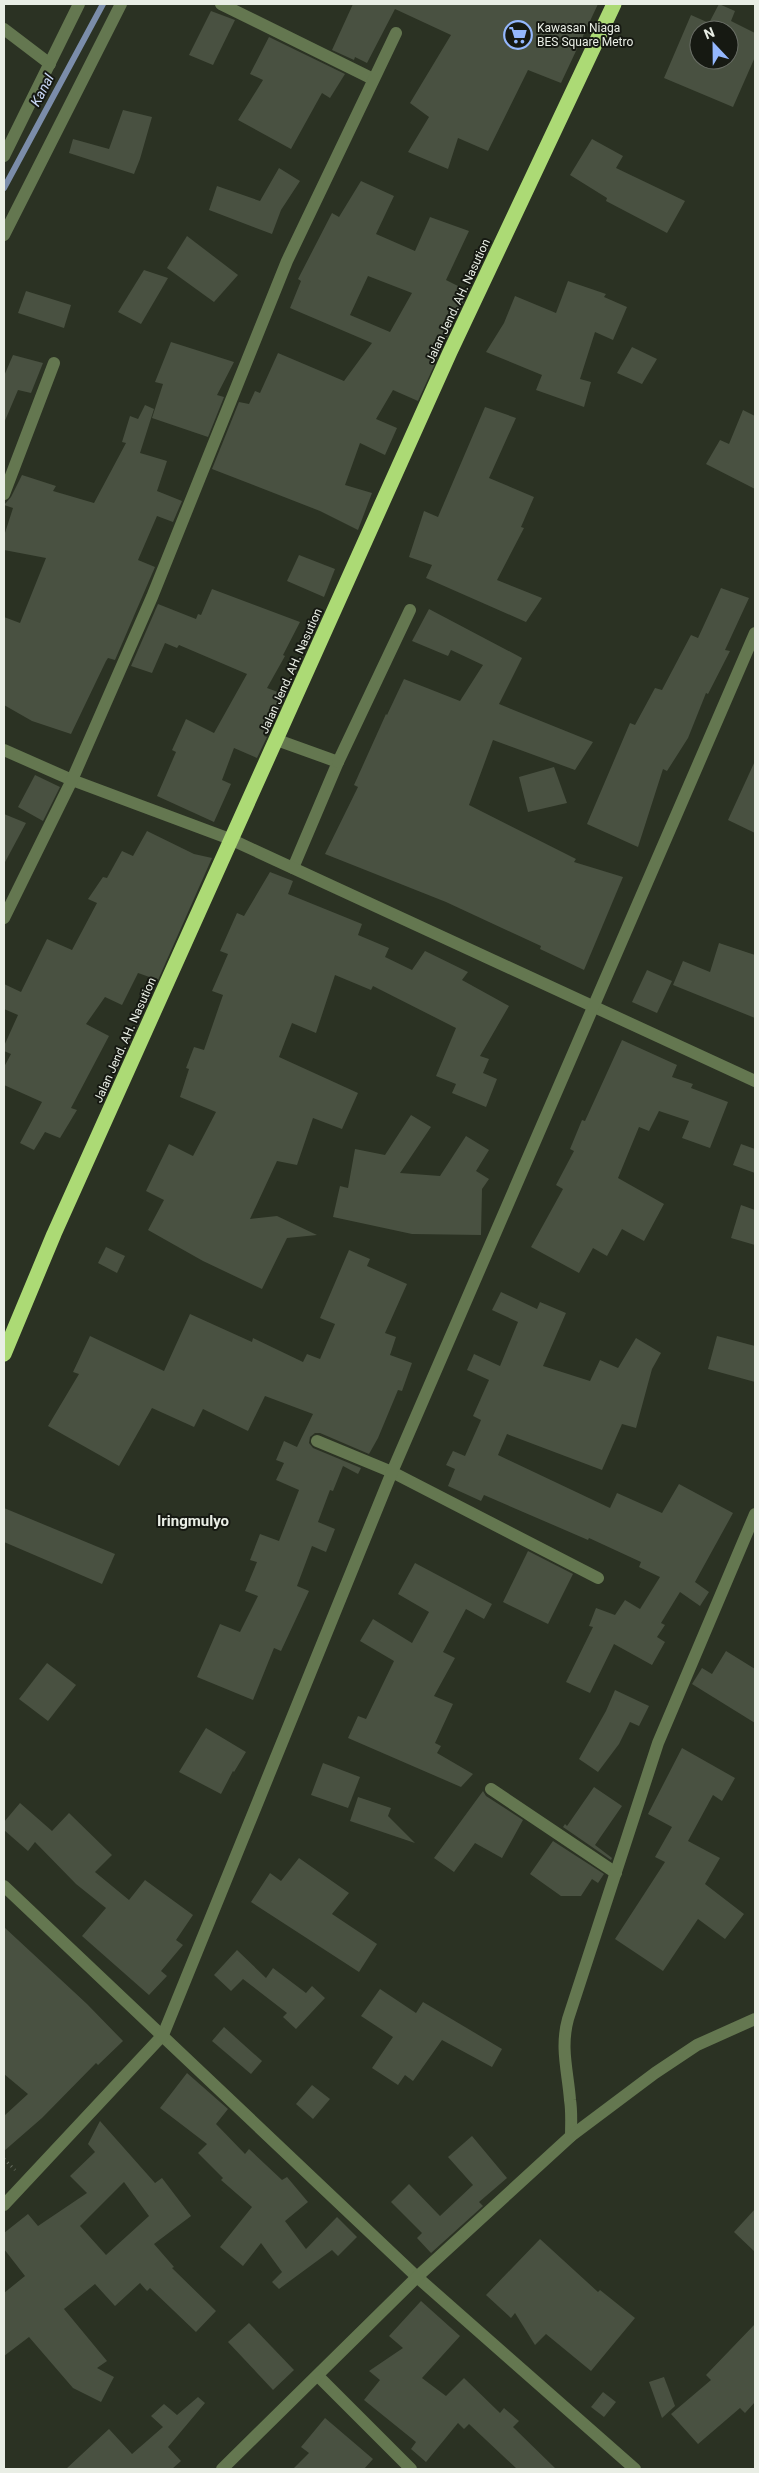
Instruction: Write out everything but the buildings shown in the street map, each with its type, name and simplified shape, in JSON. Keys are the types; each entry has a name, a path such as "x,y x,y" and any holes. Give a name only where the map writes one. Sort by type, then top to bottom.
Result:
{"highway":[{"name":"Jalan Jend. AH. Nasution","path":"4,1354 54,1234 450,352 614,4"}],"street":[{"path":"4,156 79,4"},
{"path":"4,235 121,4"},
{"path":"222,4 372,79"},
{"path":"4,29 50,64"},
{"path":"4,918 72,780 152,597 286,261 372,79 396,33"},
{"path":"4,494 54,363"},
{"path":"293,868 338,762 410,610"},
{"path":"4,2205 163,2035 392,1472 755,633"},
{"path":"277,740 338,762"},
{"path":"4,750 72,780 230,839 755,1081"},
{"path":"316,1441 392,1472 598,1578"},
{"path":"571,2136 570,2100 564,2063 563,2035 658,1743 755,1514"},
{"path":"491,1789 616,1873"},
{"path":"4,1886 417,2277 635,2469"},
{"path":"222,2469 417,2277 571,2136 655,2073 697,2045 755,2018"},
{"path":"318,2376 411,2469"}],"waterway":[{"name":"Kanal","path":"4,188 103,4"}],"place":[{"name":"Kawasan Niaga BES Square Metro","path":"518,35"}],"district":[{"name":"Iringmulyo","path":"193,1521"}]}
